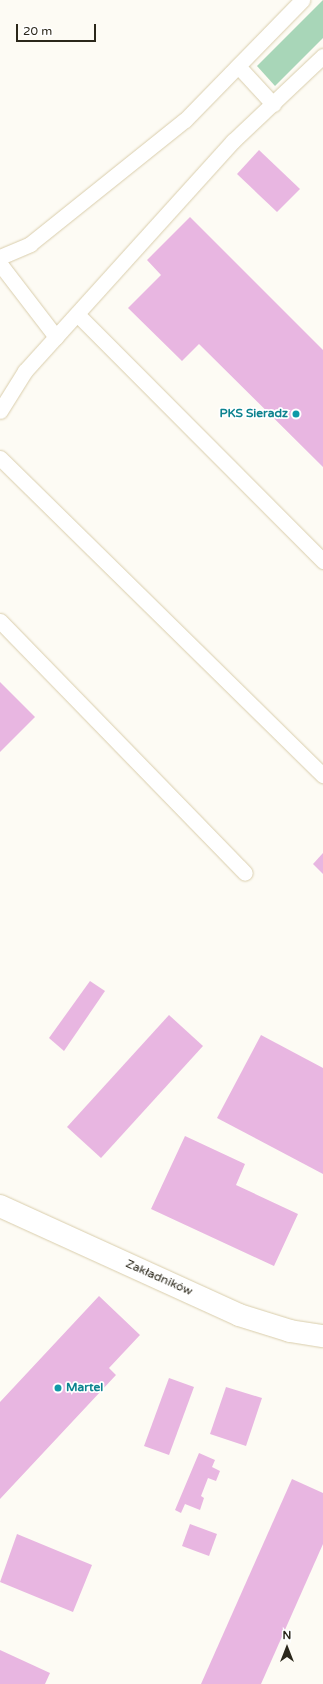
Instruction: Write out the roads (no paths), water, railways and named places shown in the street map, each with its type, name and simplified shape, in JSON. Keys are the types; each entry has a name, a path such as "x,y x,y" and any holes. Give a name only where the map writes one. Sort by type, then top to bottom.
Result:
{"street":[{"name":"Zakładników","path":"0,1206 239,1315 290,1331 323,1336"}],"lane":[{"path":"0,257 30,244 179,125 302,0"},
{"path":"0,411 25,371 233,141 323,56"},
{"path":"238,66 272,104"},
{"path":"0,264 56,337"},
{"path":"77,314 323,561"},
{"path":"0,458 323,775"},
{"path":"2,628 245,873"}],"place":[{"name":"PKS Sieradz","path":"296,414"},
{"name":"Martel","path":"58,1388"}]}
